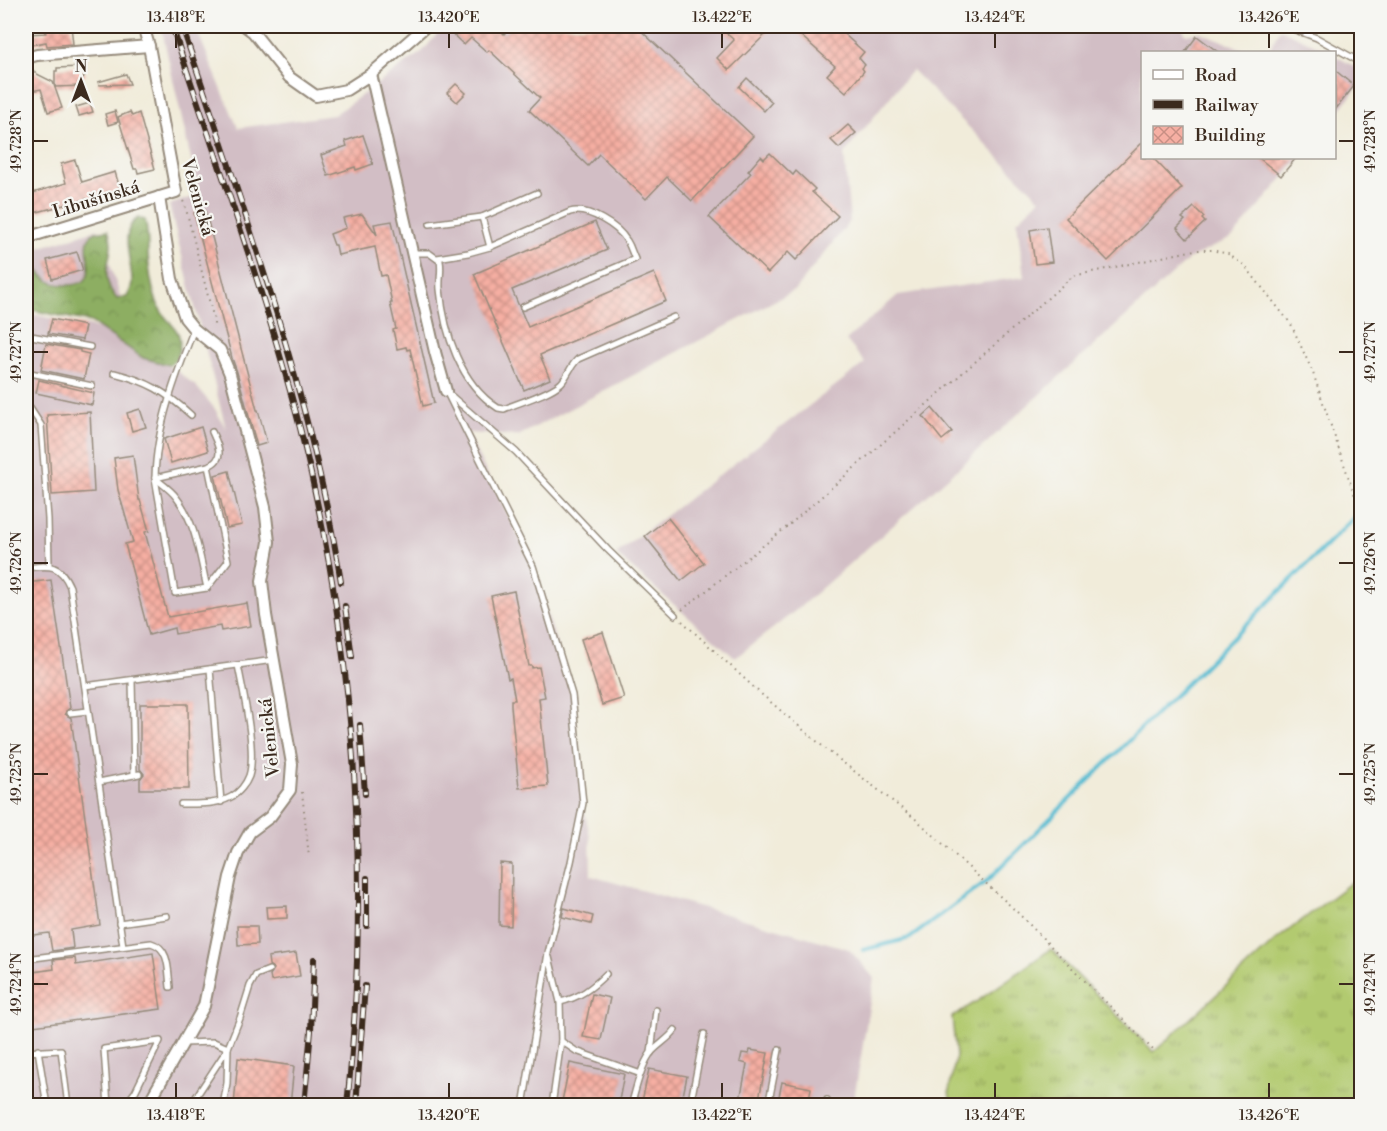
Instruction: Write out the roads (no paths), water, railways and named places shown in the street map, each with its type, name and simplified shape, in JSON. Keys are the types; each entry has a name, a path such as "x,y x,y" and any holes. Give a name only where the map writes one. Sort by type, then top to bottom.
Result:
{"street":[{"name":"Velenická","path":"143,26 149,46 176,192"},
{"path":"245,26 253,32 289,77 316,96 346,90 371,74 426,26"},
{"path":"26,58 36,55 149,46"},
{"path":"371,74 446,391"},
{"name":"Libušínská","path":"26,238 176,192"},
{"name":"Velenická","path":"147,1106 204,1006 230,877 238,853 250,832 270,817 290,790 292,764 262,580 269,542 264,507 230,374 220,350 185,318 172,279 159,197"}],"lane":[{"path":"1285,26 1317,38 1362,63"},
{"path":"430,224 482,218 537,194"},
{"path":"437,258 490,247 578,210 610,225 627,240 635,259 523,307"},
{"path":"482,218 490,247"},
{"path":"412,253 424,252 437,258 441,264 440,289 455,357 465,375 498,408 504,409 555,387 564,380 571,366 578,359 674,317"},
{"path":"194,328 177,371 155,458 155,477 176,593 207,588 228,561 208,465"},
{"path":"26,335 90,347"},
{"path":"26,372 92,386"},
{"path":"114,373 137,378 171,396 191,415"},
{"path":"446,391 516,452 608,550 675,615"},
{"path":"446,391 533,566 572,695 583,803 548,953 523,1106"},
{"path":"26,402 41,425 49,566"},
{"path":"155,477 214,463 218,459 220,450 212,432"},
{"path":"155,477 176,496 184,511 193,531 207,588"},
{"path":"26,568 56,567 65,574 70,587 123,946"},
{"path":"85,686 274,660"},
{"path":"181,804 220,802 234,796 249,776 251,756 249,732 238,665"},
{"path":"210,669 220,802"},
{"path":"99,782 137,774 136,720 132,680"},
{"path":"70,713 88,711"},
{"path":"119,923 166,916"},
{"path":"26,959 151,943 164,950 170,987"},
{"path":"548,953 562,1017 552,1106"},
{"path":"190,1106 228,1047 256,975 269,970"},
{"path":"560,1002 591,989 606,974"},
{"path":"632,1106 640,1074 651,1053 656,1010"},
{"path":"651,1053 675,1030"},
{"path":"690,1106 704,1034"},
{"path":"108,1106 104,1049 160,1041 135,1092 124,1106"},
{"path":"561,1041 576,1051 640,1074"},
{"path":"183,1044 214,1042 228,1047"},
{"path":"224,1106 228,1047"},
{"path":"38,1050 47,1106"},
{"path":"26,1052 61,1050 68,1106"},
{"path":"768,1106 778,1050"}],"waterway":[{"path":"863,950 910,938 988,880 1362,510"}],"railway":[{"path":"172,26 256,276 286,377 319,511 334,595 346,680 354,765 357,850 358,935 347,1106"},
{"path":"182,26 251,232 293,370 312,440 341,582"},
{"path":"345,606 352,657"},
{"path":"360,725 365,794"},
{"path":"367,878 367,926"},
{"path":"304,1106 311,1031 314,959"},
{"path":"356,1106 365,986"}]}
